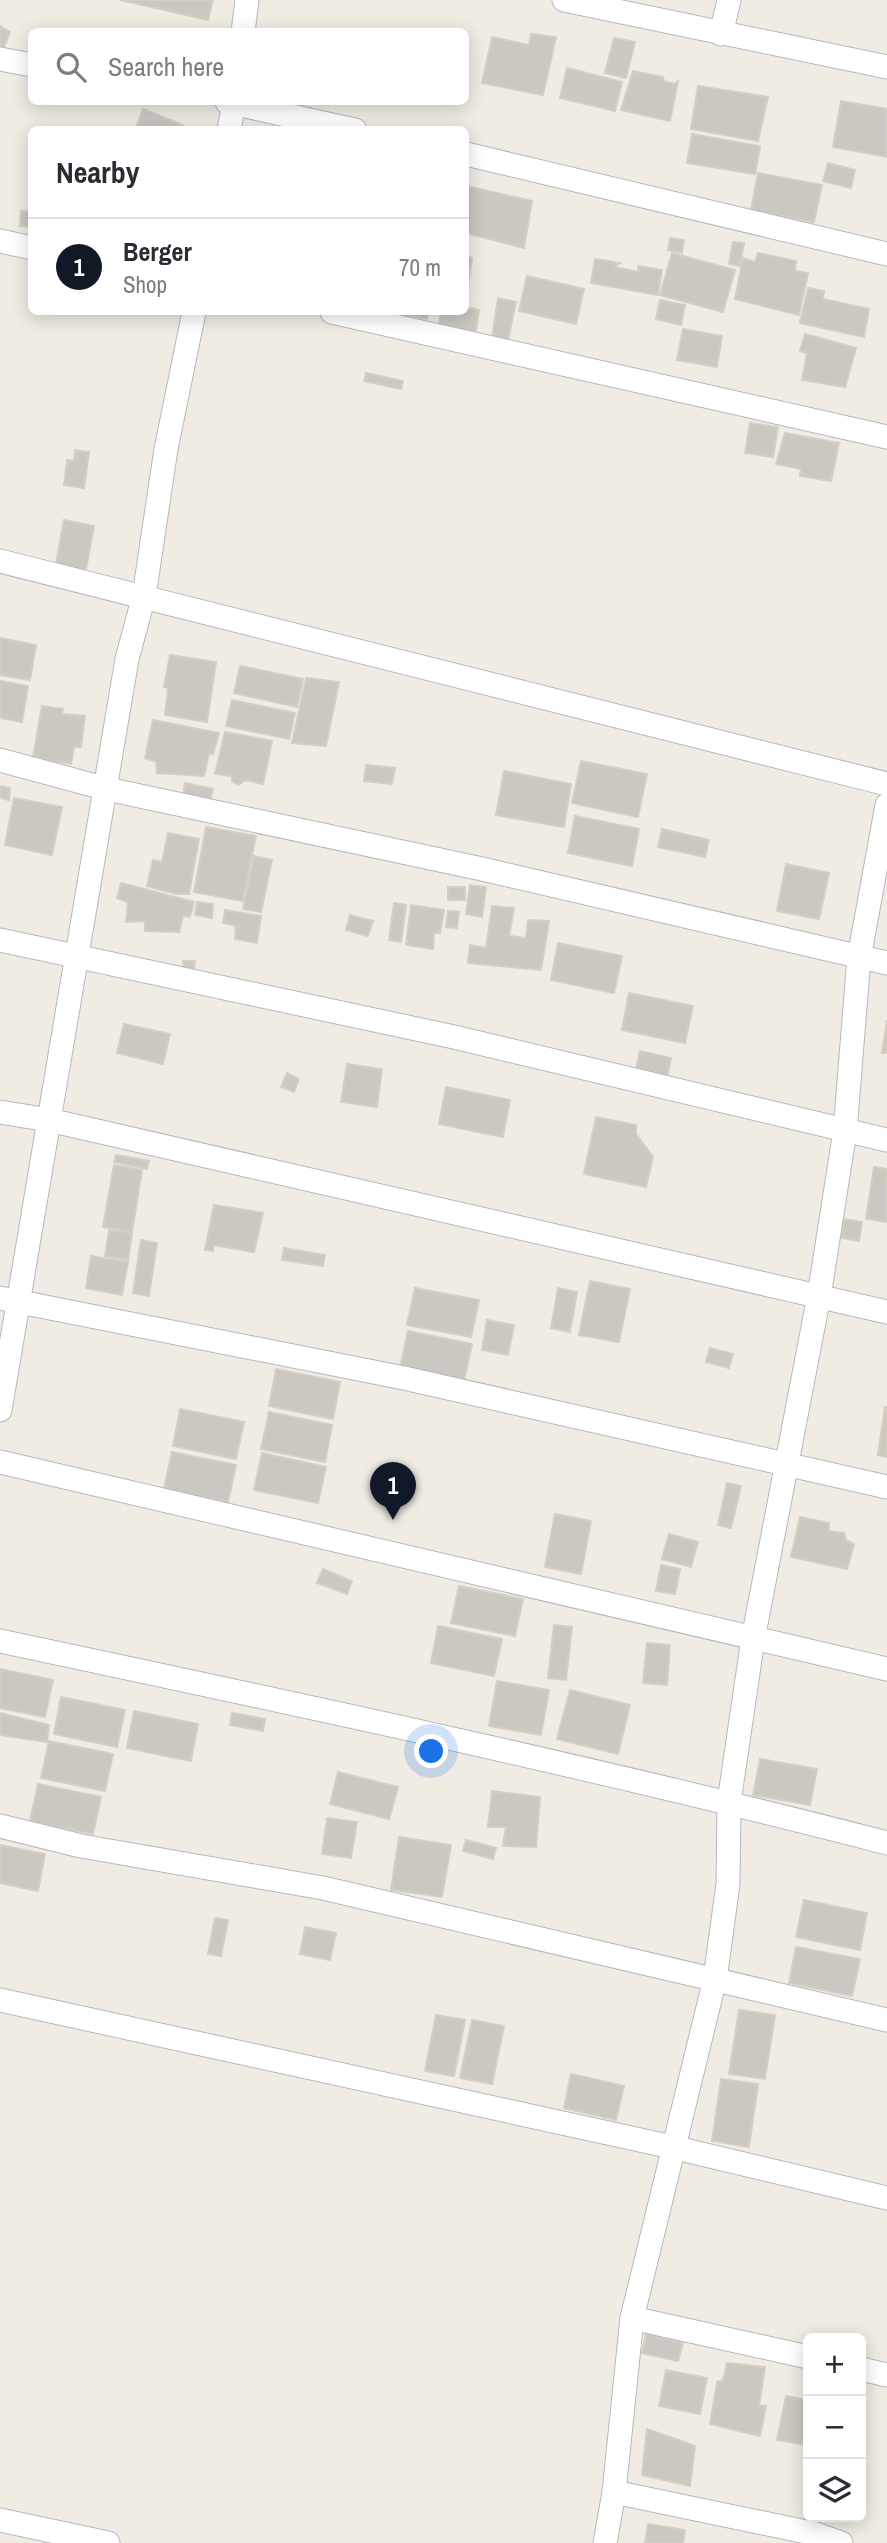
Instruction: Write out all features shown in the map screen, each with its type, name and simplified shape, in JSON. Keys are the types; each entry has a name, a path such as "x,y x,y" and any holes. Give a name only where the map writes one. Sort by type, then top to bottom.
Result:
{"street":[{"path":"244,28 247,0"},
{"path":"721,34 729,0"},
{"path":"577,1 721,34 887,67"},
{"path":"0,59 28,64"},
{"path":"229,126 232,105"},
{"path":"245,105 337,126"},
{"path":"469,155 887,254"},
{"path":"0,241 28,247"},
{"path":"0,1410 8,1300 49,1120 127,659 144,596 166,449 193,315"},
{"path":"345,315 887,437"},
{"path":"0,561 887,784"},
{"path":"0,760 107,789 482,869 887,963"},
{"path":"605,2543 614,2492 632,2318 715,1979 728,1884 729,1802 753,1639 819,1296 845,1131 859,958 887,805"},
{"path":"0,940 454,1037 887,1140"},
{"path":"0,1112 49,1120 887,1312"},
{"path":"8,1300 404,1378 887,1487"},
{"path":"0,1462 887,1669"},
{"path":"0,1641 345,1715 729,1802 887,1843"},
{"path":"0,1826 81,1846 323,1888 887,2020"},
{"path":"0,2000 672,2147 887,2198"},
{"path":"632,2318 803,2356"},
{"path":"866,2370 887,2375"},
{"path":"614,2492 816,2534 841,2543"},
{"path":"0,2520 108,2543"}],"building":[{"path":"120,0 213,0 208,20"},
{"path":"0,26 10,32 0,58"},
{"path":"531,34 556,37 543,95 482,83 492,37 529,45"},
{"path":"614,38 635,42 626,78 605,73"},
{"path":"567,68 622,82 615,111 560,98"},
{"path":"633,71 663,77 664,81 674,84 678,81 670,121 621,110"},
{"path":"698,86 768,97 758,141 691,129"},
{"path":"841,101 887,109 887,157 833,147"},
{"path":"143,109 183,125 183,126 137,126"},
{"path":"692,134 760,146 755,174 687,163"},
{"path":"828,163 855,170 851,188 823,181"},
{"path":"758,173 822,185 814,222 751,210"},
{"path":"469,186 532,201 524,248 469,234"},
{"path":"21,211 28,212 28,227 20,226"},
{"path":"670,238 684,240 682,253 668,250"},
{"path":"733,242 744,243 740,266 729,264"},
{"path":"672,253 735,270 723,312 660,295"},
{"path":"758,253 796,261 795,271 808,273 799,315 735,299 743,258 755,262"},
{"path":"469,257 472,258 469,278"},
{"path":"595,259 620,263 614,267 638,272 638,266 662,270 658,295 591,283"},
{"path":"527,276 584,289 576,324 519,311"},
{"path":"808,288 824,291 823,299 869,309 864,337 800,323"},
{"path":"498,298 516,302 508,340 492,338"},
{"path":"660,300 685,305 681,325 656,319"},
{"path":"469,308 479,310 475,336 438,328 440,315 469,315"},
{"path":"406,315 428,315 427,319"},
{"path":"683,329 722,336 717,367 677,360"},
{"path":"805,334 856,348 845,387 802,380 807,353 800,351"},
{"path":"366,373 403,381 401,389 364,381"},
{"path":"750,423 778,427 773,457 745,453"},
{"path":"785,433 839,443 831,481 800,476 801,469 776,464"},
{"path":"75,450 89,452 84,488 64,485 67,460 74,461"},
{"path":"64,520 94,526 83,585 53,580"},
{"path":"0,638 36,645 30,680 0,675"},
{"path":"170,655 216,662 207,722 165,715 168,688 164,687"},
{"path":"240,666 303,679 297,707 234,693"},
{"path":"306,678 339,682 326,746 292,743"},
{"path":"0,681 28,686 22,722 0,718"},
{"path":"232,700 295,713 289,739 226,726"},
{"path":"42,706 63,709 62,714 85,716 81,747 74,747 71,764 33,757"},
{"path":"153,720 219,733 213,754 209,753 204,776 157,773 156,762 145,758"},
{"path":"225,732 272,741 263,784 246,780 238,785 232,781 232,776 215,774"},
{"path":"581,761 647,774 638,817 572,803"},
{"path":"366,765 395,768 392,784 364,781"},
{"path":"504,771 571,784 564,827 496,815"},
{"path":"185,783 213,789 210,801 183,796"},
{"path":"0,786 10,788 9,800 0,798"},
{"path":"14,798 62,807 52,855 5,845"},
{"path":"575,816 639,829 632,866 568,853"},
{"path":"206,827 256,836 243,901 194,892"},
{"path":"662,829 709,840 705,857 658,847"},
{"path":"168,833 199,839 189,894 176,894 147,886 153,860 162,862"},
{"path":"254,856 272,860 261,912 243,909"},
{"path":"786,864 829,873 819,919 777,911"},
{"path":"121,883 194,902 190,917 183,916 179,932 145,931 145,921 126,922 128,902 117,898"},
{"path":"470,885 486,887 482,917 466,914"},
{"path":"448,887 465,887 465,900 448,900"},
{"path":"197,902 213,904 212,918 195,915"},
{"path":"394,903 406,905 401,942 389,940"},
{"path":"411,905 444,910 440,933 434,933 433,949 406,945"},
{"path":"492,906 514,908 509,936 526,938 528,920 549,921 541,970 468,963 470,945 486,948"},
{"path":"225,910 261,916 257,943 235,939 236,926 223,923"},
{"path":"448,911 459,912 457,928 446,927"},
{"path":"350,915 373,921 368,936 346,930"},
{"path":"558,943 622,956 614,993 551,980"},
{"path":"183,961 195,961 194,969 184,969"},
{"path":"629,993 693,1006 685,1043 622,1030"},
{"path":"887,1020 887,1053 882,1053"},
{"path":"124,1024 170,1034 163,1064 117,1053"},
{"path":"640,1051 671,1058 667,1078 636,1069"},
{"path":"347,1064 382,1069 377,1107 341,1102"},
{"path":"287,1073 299,1079 294,1092 281,1087"},
{"path":"446,1087 510,1100 503,1137 439,1124"},
{"path":"596,1117 636,1125 636,1134 653,1157 646,1187 584,1174"},
{"path":"116,1155 149,1161 147,1169 114,1162"},
{"path":"114,1165 142,1170 132,1232 103,1227"},
{"path":"874,1167 887,1169 887,1222 866,1219"},
{"path":"214,1205 263,1213 254,1252 213,1245 213,1251 205,1250"},
{"path":"844,1219 862,1222 859,1241 841,1238"},
{"path":"109,1230 132,1233 128,1260 105,1256"},
{"path":"141,1240 157,1243 149,1296 133,1293"},
{"path":"284,1248 325,1255 323,1266 282,1260"},
{"path":"91,1256 128,1262 122,1295 86,1288"},
{"path":"590,1281 630,1289 619,1342 579,1335"},
{"path":"415,1288 479,1300 471,1337 407,1325"},
{"path":"558,1288 577,1292 570,1332 551,1328"},
{"path":"487,1320 514,1325 508,1355 482,1350"},
{"path":"408,1331 472,1344 464,1381 400,1368"},
{"path":"710,1348 733,1354 729,1368 706,1362"},
{"path":"276,1369 340,1382 333,1419 269,1406"},
{"path":"887,1407 887,1457 878,1455"},
{"path":"180,1409 244,1422 236,1459 173,1446"},
{"path":"269,1412 332,1425 325,1462 261,1449"},
{"path":"172,1452 236,1465 228,1502 164,1489"},
{"path":"262,1453 326,1467 318,1503 254,1490"},
{"path":"727,1483 741,1486 731,1528 718,1525"},
{"path":"555,1514 591,1521 581,1574 545,1567"},
{"path":"800,1517 829,1523 829,1531 844,1533 846,1540 854,1544 847,1569 791,1557"},
{"path":"669,1534 698,1542 691,1567 662,1559"},
{"path":"661,1565 680,1569 675,1594 656,1591"},
{"path":"323,1569 352,1581 347,1594 317,1583"},
{"path":"459,1586 523,1599 515,1636 451,1623"},
{"path":"554,1625 572,1627 566,1680 548,1678"},
{"path":"438,1626 502,1639 494,1676 431,1663"},
{"path":"647,1643 670,1645 667,1685 643,1683"},
{"path":"0,1669 53,1680 45,1717 0,1708"},
{"path":"497,1681 549,1690 541,1735 489,1726"},
{"path":"570,1690 630,1705 618,1754 557,1739"},
{"path":"61,1697 125,1710 117,1747 54,1734"},
{"path":"134,1711 198,1724 191,1761 127,1748"},
{"path":"0,1713 49,1725 47,1742 0,1735"},
{"path":"232,1713 265,1719 263,1731 230,1725"},
{"path":"49,1741 113,1754 105,1791 41,1778"},
{"path":"760,1759 817,1769 810,1805 753,1795"},
{"path":"338,1772 398,1787 389,1819 330,1804"},
{"path":"38,1784 101,1797 93,1834 30,1821"},
{"path":"492,1791 540,1797 536,1847 503,1846 506,1827 488,1827"},
{"path":"327,1818 357,1822 351,1858 322,1854"},
{"path":"399,1837 451,1845 442,1897 391,1890"},
{"path":"466,1840 496,1848 493,1859 463,1851"},
{"path":"0,1845 45,1854 38,1891 0,1883"},
{"path":"804,1900 867,1913 860,1950 796,1937"},
{"path":"215,1918 228,1920 221,1956 208,1954"},
{"path":"305,1927 336,1933 330,1960 300,1954"},
{"path":"796,1947 860,1959 852,1996 789,1983"},
{"path":"739,2010 775,2015 765,2079 729,2074"},
{"path":"436,2015 465,2020 454,2076 425,2071"},
{"path":"472,2020 504,2026 492,2084 460,2078"},
{"path":"571,2074 624,2086 616,2120 564,2108"},
{"path":"721,2079 758,2084 749,2147 712,2141"},
{"path":"646,2334 683,2343 678,2361 642,2353"},
{"path":"727,2363 765,2367 759,2406 766,2406 760,2436 710,2424 717,2382 723,2380"},
{"path":"666,2370 707,2378 700,2414 659,2406"},
{"path":"786,2396 803,2399 803,2444 777,2440"},
{"path":"647,2429 695,2446 690,2486 642,2475"},
{"path":"648,2524 685,2530 683,2543 645,2543"}],"place":[{"name":"Berger","path":"393,1520"}]}
